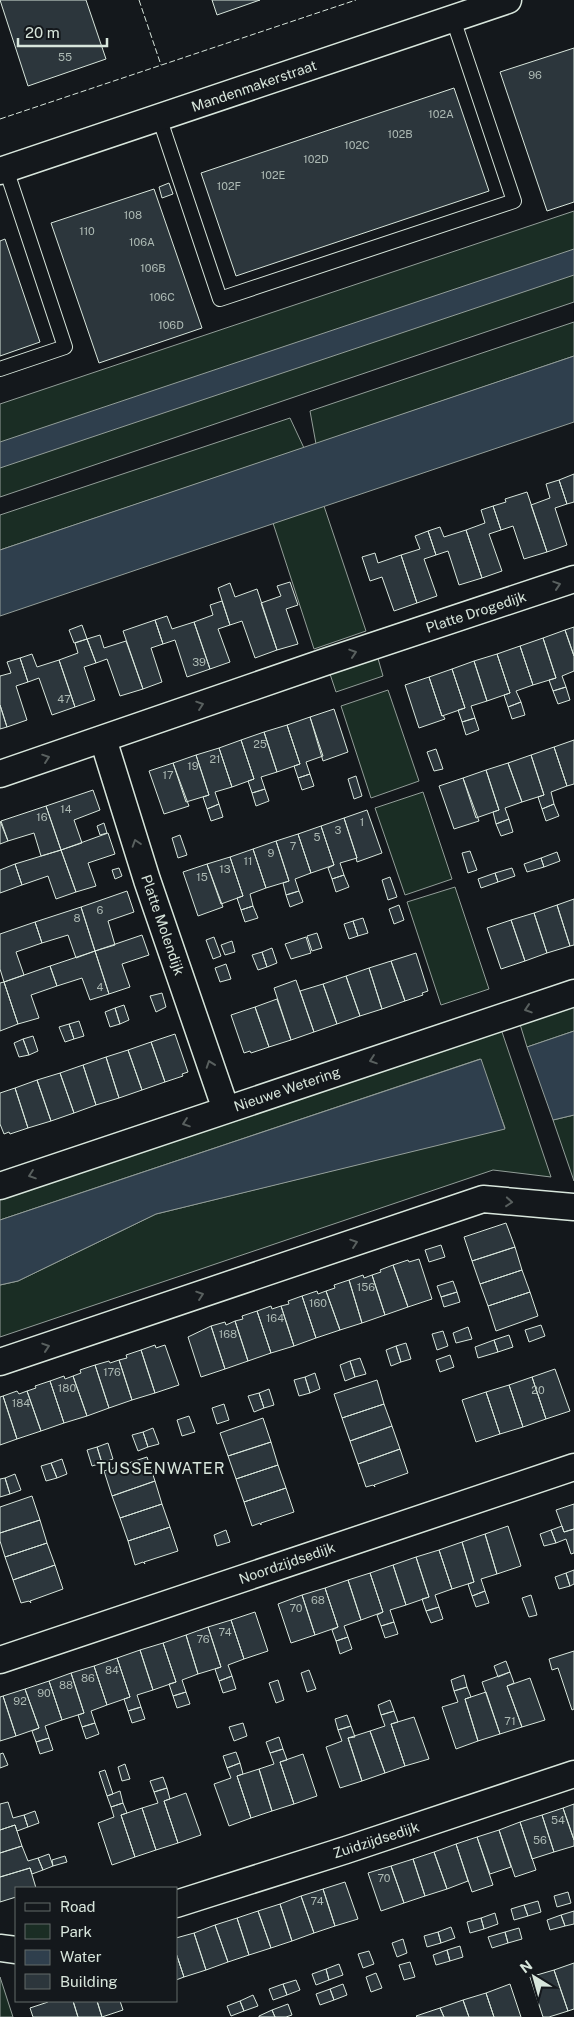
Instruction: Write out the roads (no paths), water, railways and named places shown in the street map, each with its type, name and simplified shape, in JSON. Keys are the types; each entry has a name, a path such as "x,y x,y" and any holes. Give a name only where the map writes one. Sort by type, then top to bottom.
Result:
{"street":[{"name":"Mandenmakerstraat","path":"3,170 508,0"},
{"name":"Platte Drogedijk","path":"103,739 574,579"},
{"path":"0,774 103,739"},
{"name":"Platte Molendijk","path":"103,739 147,880 226,1110"},
{"name":"Nieuwe Wetering","path":"0,1186 574,993"},
{"path":"0,1362 483,1199 574,1207"},
{"name":"Noordzijdsedijk","path":"0,1660 574,1467"},
{"name":"Zuidzijdsedijk","path":"178,1903 574,1774"},
{"path":"0,1948 15,1950"}],"lane":[{"path":"160,117 220,299 495,208 514,201 453,19"},
{"path":"0,369 65,348 3,170"}],"water":[{"path":"574,249 574,275 0,468 0,442"},
{"path":"574,356 574,422 0,616 0,550"},
{"path":"574,1031 574,1115 553,1120 527,1047"},
{"path":"481,1059 505,1129 156,1214 18,1281 0,1285 0,1220"}],"district":[{"name":"TUSSENWATER","path":"161,1468"}]}
